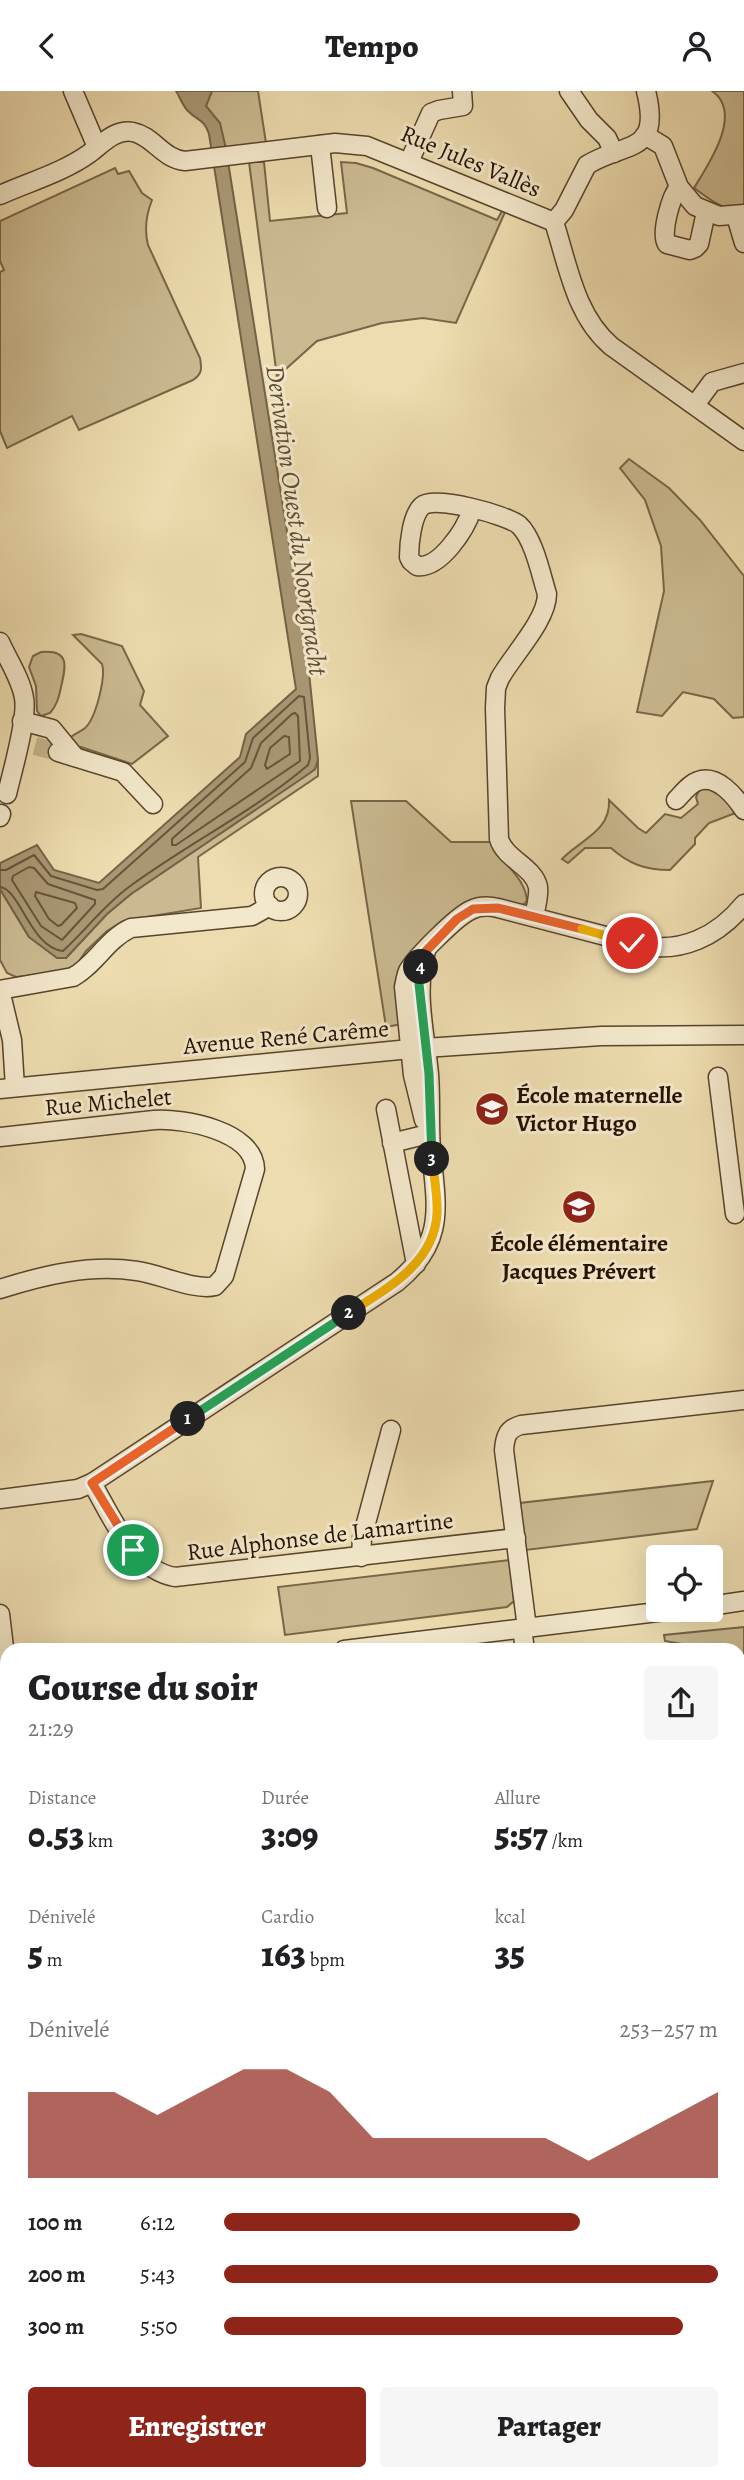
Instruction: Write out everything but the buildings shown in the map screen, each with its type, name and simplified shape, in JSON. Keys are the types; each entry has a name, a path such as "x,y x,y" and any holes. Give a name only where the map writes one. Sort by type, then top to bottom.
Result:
{"street":[{"path":"73,91 97,147"},
{"path":"409,162 431,113 464,106 462,91"},
{"path":"569,91 585,116 607,138 614,153"},
{"path":"554,222 564,210 587,165 635,146 645,135 652,115 646,91"},
{"name":"Rue Jules Vallès","path":"0,195 77,161 114,135 128,132 145,137 166,155 177,160 343,143 368,146 554,222 581,306 594,330 611,346 744,441"},
{"path":"645,135 663,146 679,187 690,202 719,216 740,215 744,243"},
{"path":"320,145 327,208"},
{"path":"679,187 672,199 663,237 665,242 690,250 695,249 699,244 706,212"},
{"path":"695,405 712,382 744,373"},
{"path":"472,509 503,516 520,526 530,542 547,594 544,612 500,678 495,701 499,839 504,850 535,881 538,895 534,916"},
{"path":"1,648 24,695 25,705 22,721 23,743 3,787"},
{"path":"22,721 52,729 67,755 123,772 153,804"},
{"path":"676,800 695,782 706,780 723,786 744,810"},
{"path":"0,1499 72,1490 92,1483 397,1282 416,1264 429,1242 436,1220 436,1194 418,1049 419,984 426,951 457,919 473,909 491,907 640,945 667,947 688,944 708,936 729,921 744,904"},
{"path":"8,1088 12,1040 0,989 73,977 117,936 131,928 252,915 270,906"},
{"path":"0,1066 6,1011"},
{"name":"Avenue René Carême","path":"8,1088 418,1049 601,1036 744,1035"},
{"path":"719,1077 735,1140 734,1213"},
{"name":"Rue Michelet","path":"0,1099 8,1088"},
{"path":"386,1109 416,1264"},
{"name":"Rue Michelet","path":"0,1137 179,1119 217,1130 248,1151 254,1160 255,1169 221,1282 212,1287 146,1272 119,1269 40,1276 0,1289"},
{"path":"392,1143 429,1141"},
{"path":"525,1643 516,1538 504,1450 506,1435 512,1428 744,1400"},
{"path":"361,1557 362,1538 391,1430"},
{"name":"Rue Alphonse de Lamartine","path":"92,1483 133,1550 149,1566 164,1575 189,1577 516,1538"},
{"path":"723,1603 744,1601"},
{"path":"402,1643 646,1613"},
{"path":"0,1614 3,1643"}],"shaded area":[{"path":"212,91 258,91 266,143 226,149 206,106"},
{"path":"712,91 744,91 744,207 724,207 694,188 714,153 724,125 725,112 721,101"},
{"path":"249,162 264,162 270,221 347,213 341,162 373,168 497,220 502,211 505,212 456,323 423,318 382,323 317,341 277,377"},
{"path":"115,168 118,174 129,171 142,193 152,200 146,222 148,245 200,358 200,373 193,380 79,430 72,416 7,448 0,431 0,272 4,270 0,261 0,221"},
{"path":"629,459 669,488 700,520 744,576 744,717 733,718 714,699 683,692 662,716 637,712 664,591 661,546 645,500 620,468"},
{"path":"81,634 122,646 144,691 140,705 168,736 132,764 81,747 77,753 67,741 89,723 103,678 102,664 73,635"},
{"path":"41,652 57,653 64,660 65,666 56,704 50,713 41,716 37,711 36,686 29,667 33,656"},
{"path":"318,760 318,776 198,857 201,908 123,921 107,931 77,964 62,972 16,977 7,973 0,960 0,889 29,937 66,958 107,914 131,894 315,769"},
{"path":"703,787 719,791 738,812 709,823 695,838 695,844 670,870 638,865 611,848 585,848 568,863 562,859 600,827 608,811 609,800 646,833 665,814 681,818 698,804 696,797"},
{"path":"351,801 406,801 451,842 492,842 525,892 527,901 523,905 505,901 476,901 464,905 443,921 400,970 402,1024 386,1027"},
{"path":"713,1481 697,1529 526,1550 520,1503"},
{"path":"510,1560 514,1601 507,1607 285,1635 278,1587"},
{"path":"744,1627 744,1643 676,1643 665,1641 664,1635"}],"water":[{"path":"176,91 212,91 206,106 220,123 226,149 308,663 318,760 315,769 310,773 131,894 107,914 66,958 57,958 29,937 0,889 0,863 37,845 54,870 99,883 240,757 246,734 296,689 209,134 203,123 187,110"}],"tunnel":[{"path":"35,746 58,752"}],"place":[{"name":"École maternelle Victor Hugo","path":"492,1109"},
{"name":"École élémentaire Jacques Prévert","path":"579,1207"}],"route":[{"path":"133,1550 92,1483 397,1282 416,1264 429,1242 437,1212 431,1147 429,1074 419,984 419,972 426,951 462,915 485,907 534,916 632,943"}],"water label":[{"name":"Derivation Ouest du Noortgracht","path":"297,520"}]}
